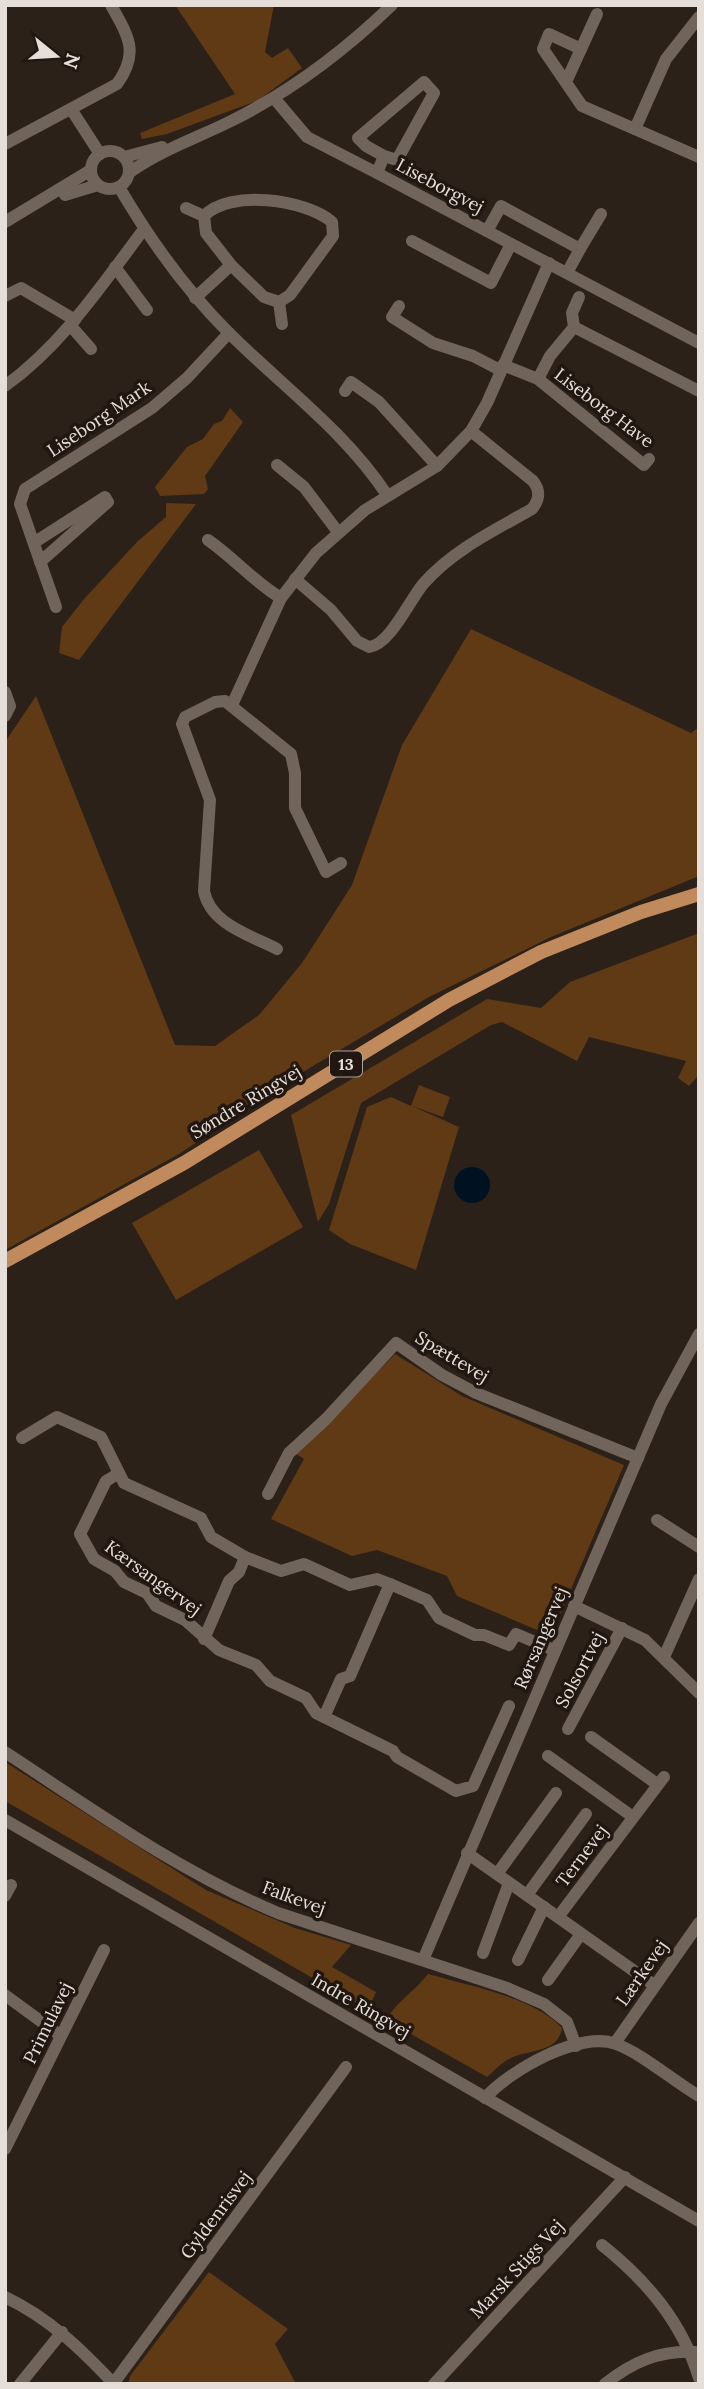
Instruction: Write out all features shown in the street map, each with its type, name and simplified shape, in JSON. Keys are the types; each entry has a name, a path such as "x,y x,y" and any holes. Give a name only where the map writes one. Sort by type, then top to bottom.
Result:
{"main road":[{"name":"Søndre Ringvej","path":"5,1261 184,1163 449,1000 541,952 641,912 699,894"}],"street":[{"path":"5,144 117,84 130,62 128,35 111,5"},
{"path":"26,211 98,185 108,189 119,187 130,172 183,142 274,98 313,74 392,5"},
{"path":"566,82 597,14"},
{"path":"635,129 666,59 699,17"},
{"path":"581,49 549,34 543,49 582,106 699,156"},
{"name":"Liseborgvej","path":"424,82 434,93 397,159 384,156 358,138 424,82"},
{"name":"Liseborgvej","path":"274,98 307,137 699,343"},
{"path":"71,109 100,154"},
{"path":"124,157 183,142"},
{"path":"5,222 91,170 100,154 113,151 124,157 130,172"},
{"name":"Liseborgvej","path":"377,173 384,156"},
{"path":"91,170 98,185"},
{"path":"119,187 144,229 195,298 351,446 387,495"},
{"path":"204,216 219,204 246,200 303,208 332,222 333,236 290,295 279,302"},
{"name":"Liseborgvej","path":"487,231 500,206 580,249"},
{"path":"187,208 204,216"},
{"path":"567,273 601,214"},
{"path":"204,216 206,233 231,265 264,297 279,302"},
{"path":"5,386 48,349 72,323 144,229"},
{"path":"412,241 491,283 511,244"},
{"path":"232,705 281,598 295,579 338,532 387,495 437,466 471,431 487,403 549,263"},
{"path":"195,298 231,265"},
{"path":"115,267 147,310"},
{"path":"5,296 20,288 72,323 91,349"},
{"path":"579,297 572,313 575,327 699,391"},
{"path":"279,302 282,324"},
{"name":"Liseborg Have","path":"399,306 392,317 433,343 538,379 644,465 649,459"},
{"name":"Liseborg Have","path":"538,379 550,356 575,327"},
{"name":"Liseborg Mark","path":"56,607 20,504 25,489 152,408 187,378 229,333"},
{"path":"345,391 351,382 379,402 437,466"},
{"path":"295,579 331,610 357,642 369,647 383,643 425,582 446,561 532,509 538,499 538,487 533,481 471,431"},
{"path":"277,464 304,487 338,532"},
{"path":"35,542 105,497 108,502 40,562"},
{"path":"208,540 240,562 259,584 281,598"},
{"path":"5,692 10,706 5,716"},
{"path":"277,949 221,920 210,910 204,891 210,800 182,724 185,717 208,704 225,701 291,754 294,764 293,794 298,819 326,872 341,863"},
{"name":"Rørsangervej","path":"423,1960 661,1404 699,1334"},
{"name":"Spættevej","path":"268,1494 289,1453 326,1419 396,1343 442,1376 476,1393 638,1458"},
{"path":"22,1438 57,1417 101,1437 124,1483 201,1518 211,1537 245,1557 281,1571 304,1564 350,1585 376,1579 427,1600 439,1618 475,1635 484,1635 509,1644 516,1634 554,1650"},
{"name":"Kærsangervej","path":"119,1473 106,1481 80,1534 94,1559 115,1571 124,1582 147,1593 156,1606 185,1620 219,1650 256,1665 270,1681 306,1698 316,1713 393,1751 397,1757 456,1791 473,1786 491,1798"},
{"path":"657,1520 699,1546"},
{"name":"Kærsangervej","path":"204,1639 229,1581 239,1572 245,1557"},
{"path":"664,1657 699,1579"},
{"path":"324,1717 341,1679 350,1676 390,1584"},
{"name":"Solsortvej","path":"574,1606 645,1640 699,1693"},
{"name":"Solsortvej","path":"568,1729 622,1628"},
{"path":"473,1786 509,1706"},
{"name":"Ternevej","path":"558,1917 661,1780 592,1737"},
{"name":"Falkevej","path":"5,1752 174,1863 241,1897 278,1913 507,1988 547,2006 566,2022 576,2046"},
{"name":"Ternevej","path":"548,1756 633,1816"},
{"path":"497,1874 556,1793"},
{"path":"527,1895 586,1814"},
{"name":"Indre Ringvej","path":"5,1820 699,2221"},
{"path":"467,1853 654,1985"},
{"path":"482,1953 509,1883"},
{"path":"518,1960 544,1907"},
{"name":"Lærkevej","path":"615,2043 698,1925"},
{"path":"548,1980 582,1934"},
{"name":"Primulavej","path":"5,2148 104,1950"},
{"path":"5,1995 61,2036"},
{"path":"485,2098 517,2070 597,2040 615,2043 699,2096"},
{"name":"Gyldenrisvej","path":"113,2383 346,2067"},
{"name":"Marsk Stigs Vej","path":"433,2384 625,2178"},
{"path":"602,2245 644,2281 674,2321 695,2352 699,2378"},
{"path":"5,2297 28,2308 62,2332 113,2383"},
{"path":"20,2384 62,2332"},
{"path":"605,2384 640,2361 671,2352 695,2352"}],"shaded area":[{"path":"175,5 274,5 265,52 272,58 288,48 302,68 257,101 167,134 142,139 140,133 235,94"},
{"path":"230,408 243,422 205,476 208,489 204,494 160,496 155,487 187,447 203,439 214,424 222,421"},
{"path":"166,503 196,504 79,660 59,653 62,627 138,541 166,517"},
{"path":"471,629 691,733 699,727 699,876 551,937 429,997 308,1069 179,1154 5,1250 5,742 36,696 175,1045 215,1046 259,1015 302,963 352,885 402,745"},
{"path":"699,933 699,1075 689,1086 678,1078 686,1061 589,1037 577,1061 502,1022 491,1025 361,1103 329,1204 318,1222 291,1115 487,999 541,1008 570,982"},
{"path":"419,1085 450,1097 443,1117 412,1106 459,1127 416,1270 350,1244 329,1230 367,1107 391,1097 411,1106"},
{"path":"259,1150 303,1227 176,1300 132,1223"},
{"path":"395,1354 462,1396 624,1465 551,1636 457,1596 447,1576 377,1550 352,1556 271,1519 304,1459 296,1454"},
{"path":"5,1762 206,1890 295,1928 351,1945 332,1967 376,1992 368,2010 5,1801"},
{"path":"428,1974 500,1994 536,2008 562,2028 559,2036 548,2047 509,2059 487,2077 386,2020 395,2007"},
{"path":"209,2272 288,2329 275,2344 296,2384 128,2384 130,2376"}],"water":[{"path":"472,1167 485,1172 490,1185 485,1198 472,1203 459,1198 454,1185 459,1172"}]}
